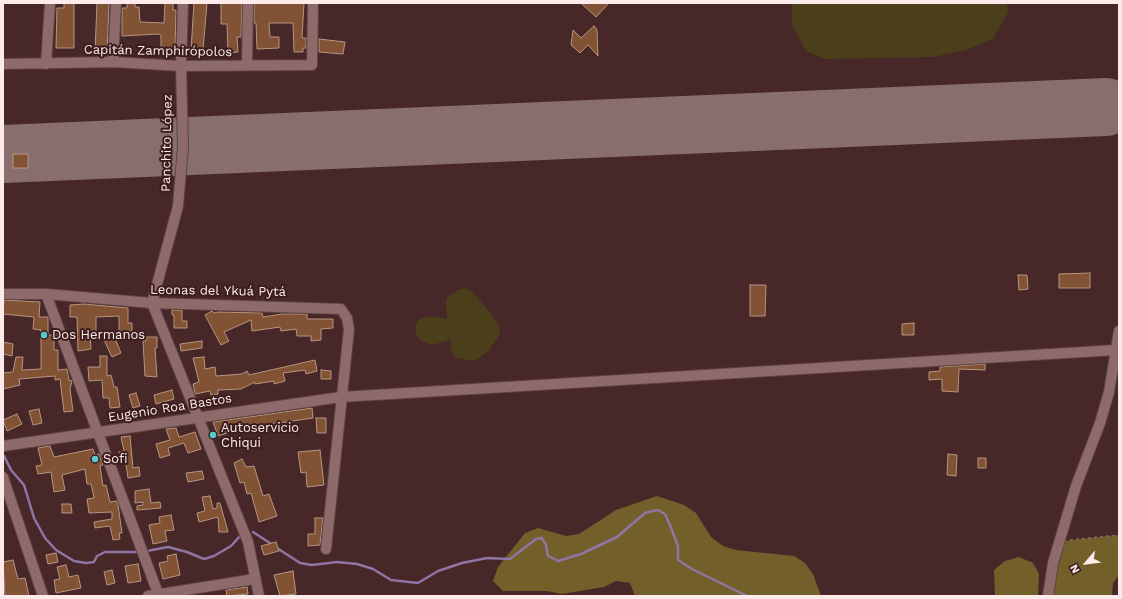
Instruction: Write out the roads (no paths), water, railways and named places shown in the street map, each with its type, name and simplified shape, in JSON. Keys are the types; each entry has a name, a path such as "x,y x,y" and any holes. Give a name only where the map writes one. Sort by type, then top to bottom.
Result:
{"street":[{"path":"46,64 50,3"},
{"path":"113,62 116,3"},
{"name":"Panchito López","path":"152,304 178,206 182,147 181,66 183,3"},
{"path":"247,64 248,3"},
{"name":"Capitán Zamphirópolos","path":"3,64 113,62 181,66 247,64 312,65 313,3"},
{"name":"Leonas del Ykuá Pytá","path":"3,294 46,294 152,304 341,309 347,318 349,329 341,397"},
{"path":"46,294 98,432 155,595 255,579"},
{"path":"152,304 248,542 259,596"},
{"path":"1048,596 1053,563 1060,539 1076,486 1100,423 1109,392 1119,331"},
{"name":"Eugenio Roa Bastos","path":"3,446 341,397 1116,350"},
{"path":"326,549 341,397"},
{"path":"3,477 43,596"}],"waterway":[{"path":"4,456 11,470 24,485 34,518 45,538 56,550 74,561 86,563 94,562 97,556 105,552 136,552"},
{"path":"277,548 300,563 312,565 337,562 357,564 373,569 391,580 418,583 438,571 462,563 487,558 510,559 536,539 542,538 546,545 548,556 558,561 581,554 617,537 645,513 658,510 665,514 670,525 678,546 678,560 692,569 747,596"},
{"path":"253,532 273,545"},
{"path":"147,551 168,547 187,552 204,559 214,556 231,546 241,535"}],"place":[{"name":"Dos Hermanos","path":"44,335"},
{"name":"Autoservicio Chiqui","path":"213,435"},
{"name":"Sofi","path":"95,459"}]}
